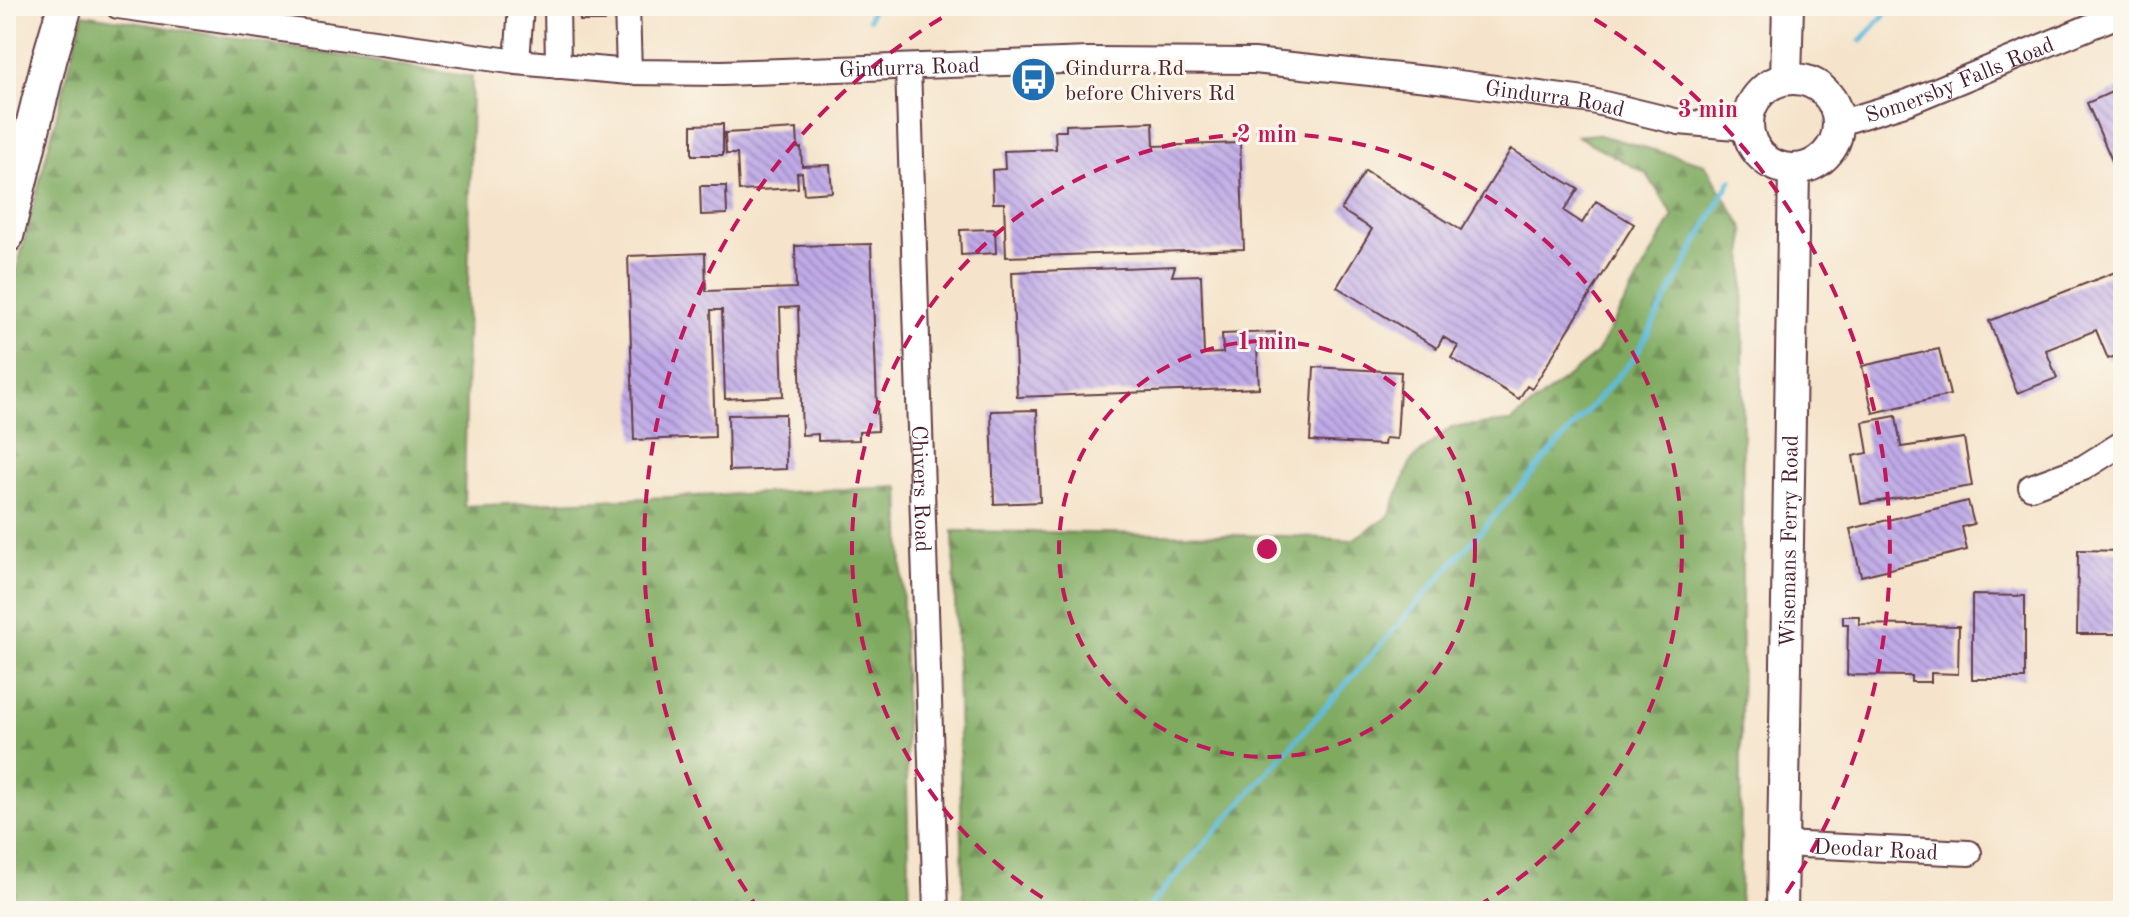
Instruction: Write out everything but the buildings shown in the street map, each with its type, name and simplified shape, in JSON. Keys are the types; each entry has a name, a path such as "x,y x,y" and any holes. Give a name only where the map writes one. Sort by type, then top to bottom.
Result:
{"highway":[{"path":"6,236 65,6"}],"main road":[{"path":"1786,78 1788,6"},
{"path":"1786,78 1799,78 1822,88 1837,110 1837,137 1831,150 1808,167 1794,169 1768,162 1751,141 1748,114 1753,101 1773,83 1786,78"},
{"name":"Wisemans Ferry Road","path":"1782,911 1794,169"}],"street":[{"name":"Gindurra Road","path":"118,6 517,62 629,72 722,73 1089,60 1254,61 1437,80 1592,101 1679,122 1748,128"},
{"path":"517,62 521,6"},
{"path":"557,6 558,66"},
{"path":"627,6 629,72"},
{"name":"Somersby Falls Road","path":"1839,123 1908,102 2123,13"},
{"name":"Chivers Road","path":"908,67 936,911"},
{"path":"2031,487 2083,468 2123,443"},
{"name":"Deodar Road","path":"1782,844 1969,853"}],"green space":[{"path":"83,14 472,77 464,506 900,487 910,911 6,911 6,311"},
{"path":"1596,134 1705,164 1744,229 1740,911 964,911 953,531 1290,536 1352,540 1389,516 1411,461 1451,427 1511,422 1596,354 1673,216 1647,174 1577,136"}],"waterway":[{"path":"869,19 873,6"},
{"path":"1861,41 1892,6"},
{"path":"1145,911 1635,357 1731,180"}],"place":[{"name":"Gindurra Rd before Chivers Rd","path":"1034,80"}]}
